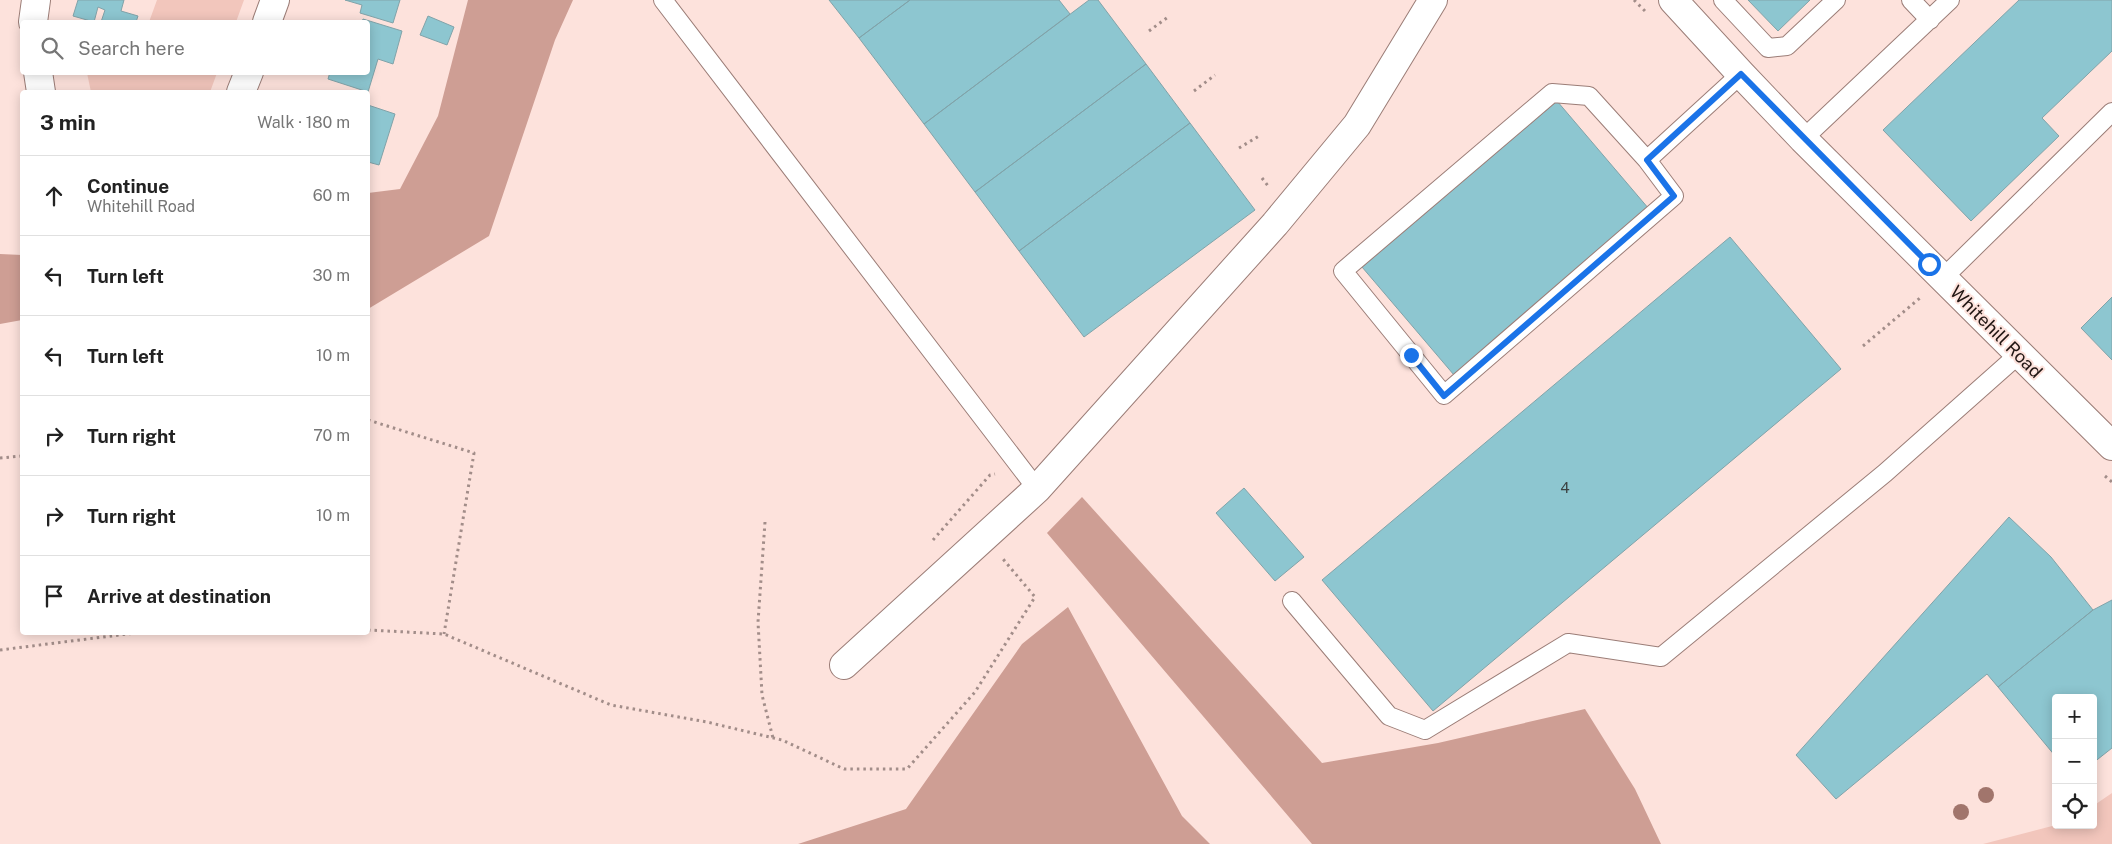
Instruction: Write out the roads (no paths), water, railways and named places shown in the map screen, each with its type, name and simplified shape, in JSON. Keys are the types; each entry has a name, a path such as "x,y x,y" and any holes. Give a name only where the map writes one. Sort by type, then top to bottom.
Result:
{"street":[{"path":"34,20 36,0"},
{"path":"268,20 275,0"},
{"path":"844,665 1037,489 1275,224 1358,125 1433,0"},
{"name":"Whitehill Road","path":"1673,0 1803,139 2018,355 2112,446"},
{"path":"38,75 41,90"}],"lane":[{"path":"664,0 1037,489"},
{"path":"1723,0 1768,48 1787,46 1836,0"},
{"path":"1911,0 1930,20"},
{"path":"1803,139 1950,0"},
{"path":"1647,160 1741,74"},
{"path":"1552,93 1590,96 1647,160 1674,196 1444,396 1343,271 1552,93"},
{"path":"1943,278 2112,112"},
{"path":"1292,601 1390,716 1425,730 1568,643 1661,657 1885,473 2018,355"}]}
